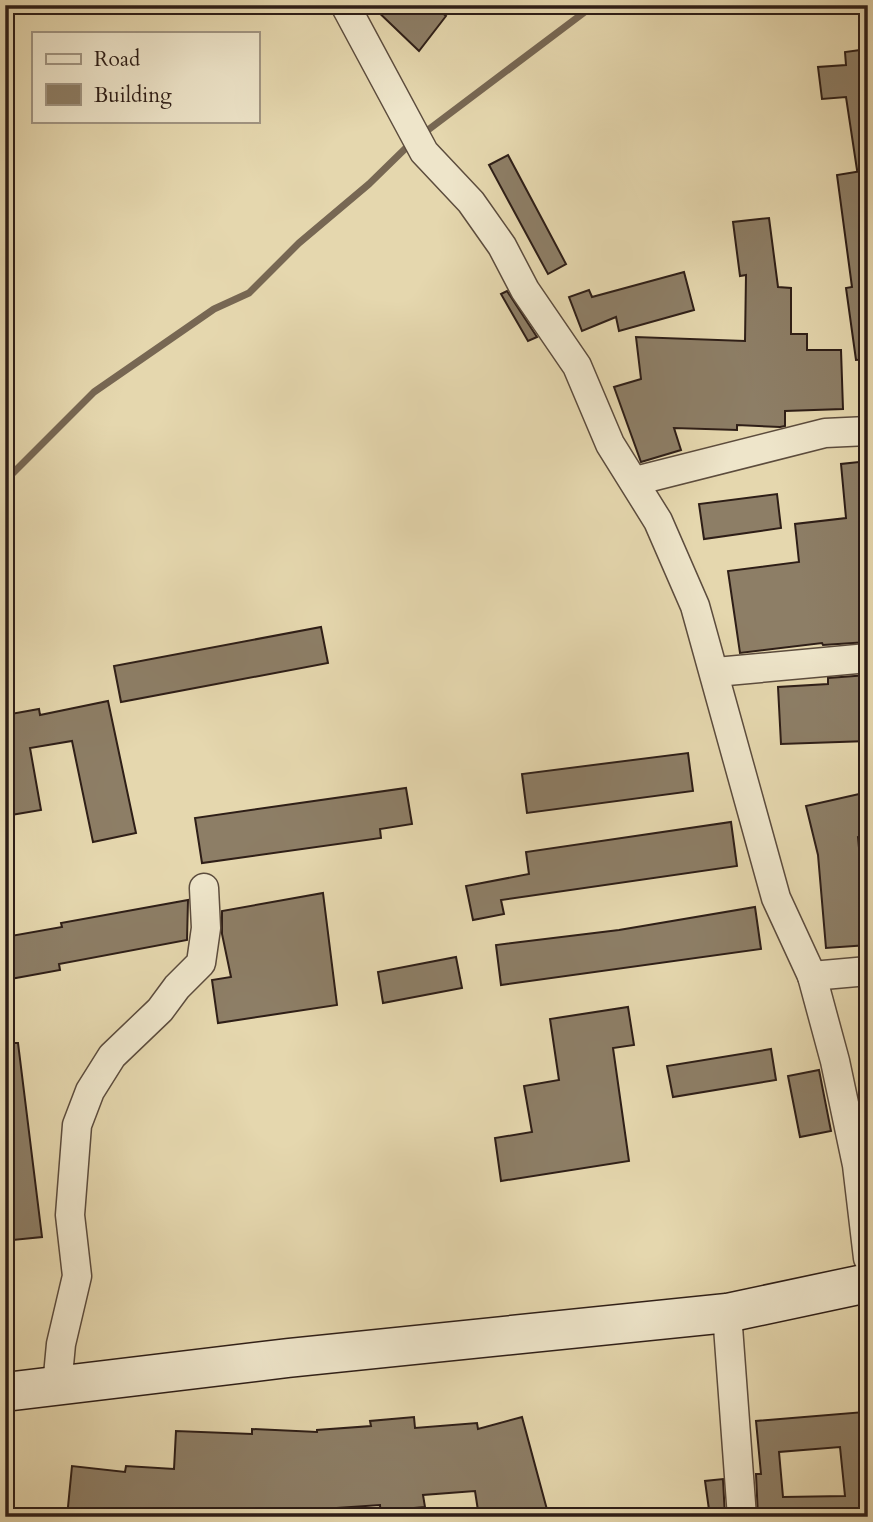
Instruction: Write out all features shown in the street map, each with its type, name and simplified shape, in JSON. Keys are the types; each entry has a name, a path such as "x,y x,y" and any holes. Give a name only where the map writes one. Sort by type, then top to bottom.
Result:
{"main road":[{"path":"5,1392 727,1313 868,1283"}],"street":[{"path":"345,5 424,152 471,202 502,246 524,290 577,366 610,444 658,521 695,606 716,672 776,898 812,976 835,1061 857,1165 868,1258"},
{"path":"635,481 825,433 868,431"},
{"path":"716,672 868,658"},
{"path":"57,1386 61,1344 77,1276 70,1215 77,1125 90,1091 112,1056 160,1010 177,986 201,963 206,928 204,888"},
{"path":"812,976 868,971"},
{"path":"727,1313 742,1517"}],"building":[{"path":"371,5 433,5 446,16 419,51"},
{"path":"868,49 868,169 857,170 846,97 822,99 818,67 846,65 845,52"},
{"path":"508,155 566,264 548,274 489,165"},
{"path":"868,170 868,359 856,360 846,288 852,287 837,175"},
{"path":"769,218 778,287 791,288 791,334 807,334 807,350 841,350 843,409 785,411 785,426 780,427 737,425 737,430 674,428 681,450 641,462 614,387 641,379 636,337 745,341 746,275 740,276 733,222"},
{"path":"684,272 694,310 619,331 616,317 582,331 569,297 589,290 592,297"},
{"path":"507,291 537,337 528,341 501,294"},
{"path":"868,461 868,642 822,643 740,653 728,571 799,562 795,524 846,518 841,464"},
{"path":"777,494 781,528 704,539 699,504"},
{"path":"321,627 328,663 121,702 114,666"},
{"path":"868,675 868,741 781,744 778,687 828,684 828,678"},
{"path":"108,701 136,833 93,842 72,741 30,748 41,810 5,816 5,715 39,709 40,715"},
{"path":"688,753 693,791 527,813 522,774"},
{"path":"406,788 412,824 380,829 381,838 202,863 195,818"},
{"path":"868,792 868,835 858,837 868,945 826,948 818,855 806,806"},
{"path":"731,822 737,866 501,900 504,914 473,920 466,886 529,874 526,852"},
{"path":"323,893 337,1005 218,1023 212,980 231,977 222,934 222,911"},
{"path":"188,900 187,940 59,964 60,970 5,980 5,937 62,927 61,923"},
{"path":"755,907 761,949 501,985 496,945 619,930"},
{"path":"456,957 462,988 383,1003 378,972"},
{"path":"628,1007 634,1045 613,1048 629,1161 501,1181 495,1138 532,1132 524,1086 559,1080 550,1019"},
{"path":"5,1043 18,1043 42,1237 13,1240 5,1182"},
{"path":"771,1049 776,1080 673,1097 667,1066"},
{"path":"819,1070 831,1131 800,1137 788,1076"},
{"path":"864,1412 868,1517 758,1517 756,1474 761,1474 756,1421","holes":["840,1447 845,1496 783,1497 779,1452"]},
{"path":"414,1417 415,1428 477,1423 478,1429 522,1417 549,1517 479,1517 475,1491 423,1495 425,1507 415,1508 416,1517 381,1517 380,1505 293,1511 293,1517 67,1517 72,1466 125,1472 126,1466 174,1469 176,1431 252,1434 252,1429 317,1432 371,1426 370,1421"},
{"path":"723,1479 725,1517 710,1517 705,1481"}],"waterway":[{"path":"420,136 594,5"},
{"path":"5,481 94,392 214,309 249,293 299,243 369,184 411,143"}]}
